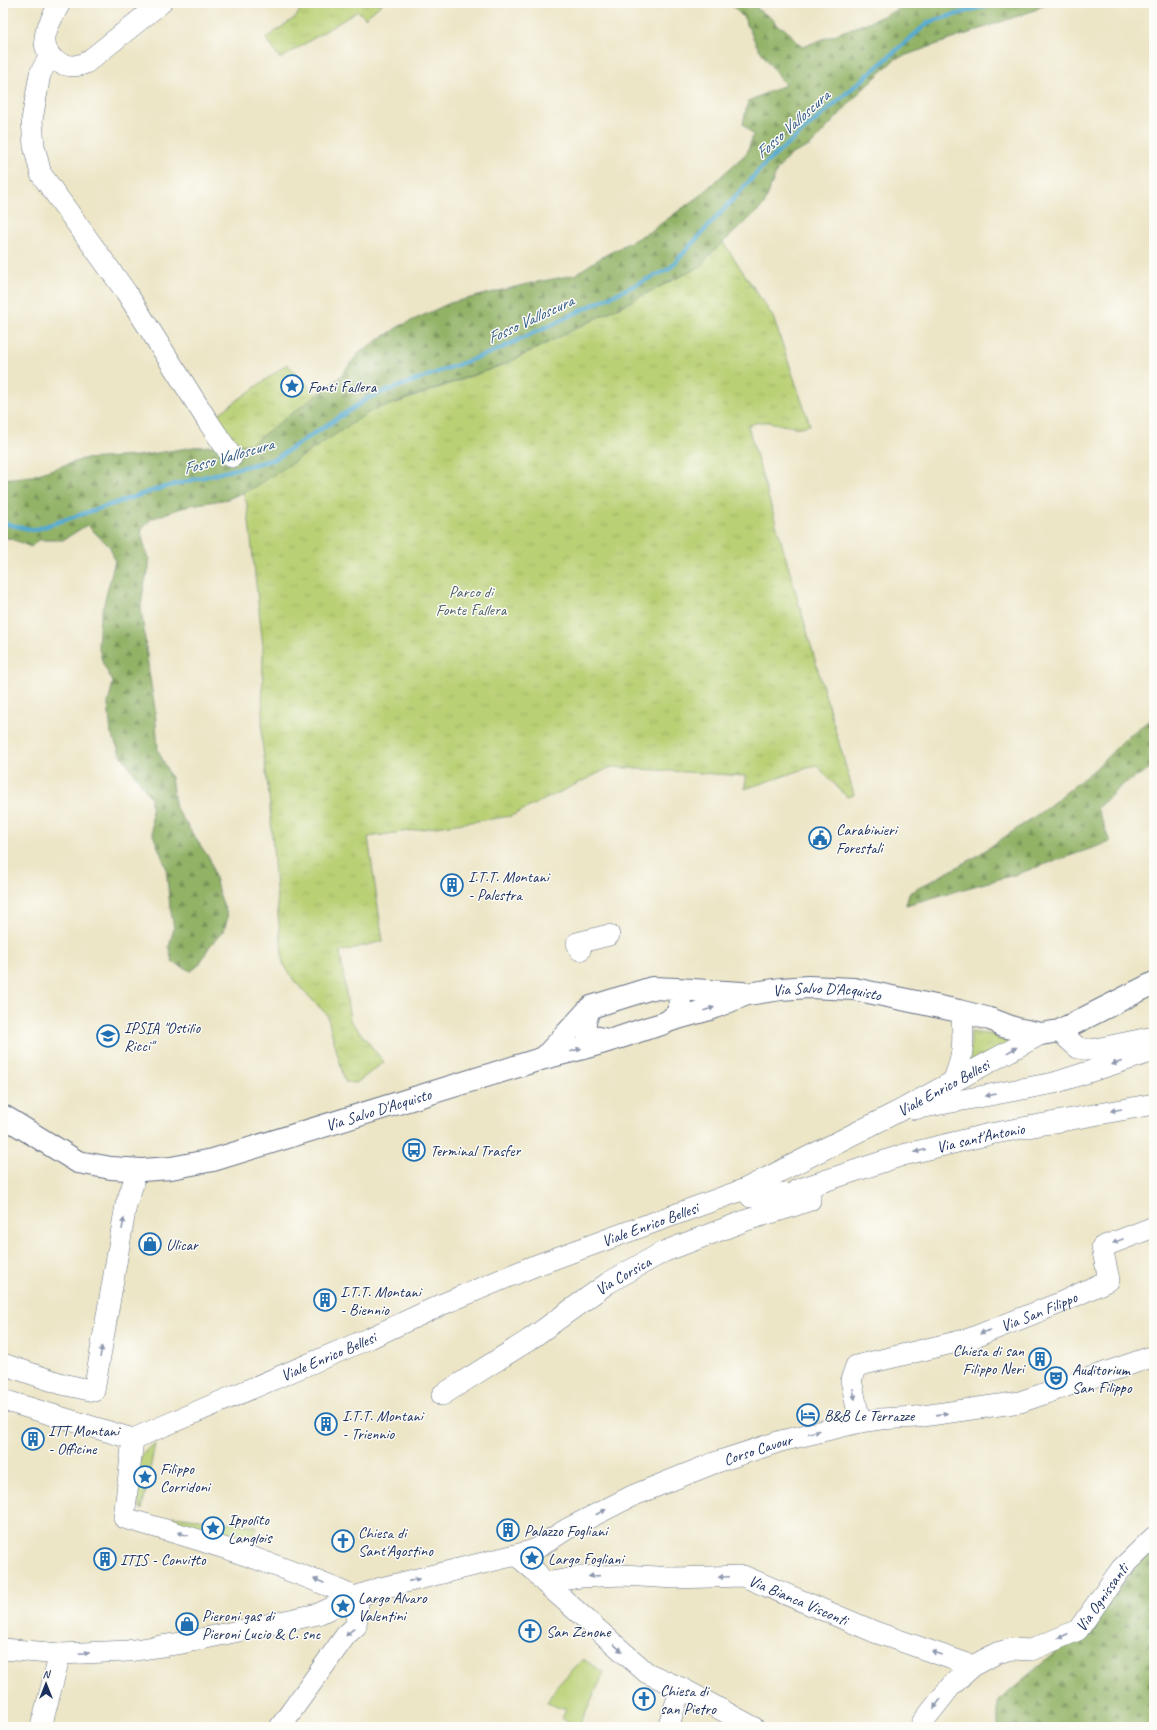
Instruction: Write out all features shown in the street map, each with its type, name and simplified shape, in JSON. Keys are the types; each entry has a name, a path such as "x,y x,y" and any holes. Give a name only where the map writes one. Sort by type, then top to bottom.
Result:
{"main road":[{"name":"Viale Enrico Bellesi","path":"1050,1033 1154,983"},
{"name":"Via Salvo D'Acquisto","path":"591,1007 652,988 748,994 808,987 854,989 966,1012 1016,1029"},
{"path":"671,1020 679,1011 681,1005 676,989"},
{"name":"Via Salvo D'Acquisto","path":"4,1117 78,1162 112,1168 142,1170 171,1168 213,1160 544,1058 710,1009 748,994"},
{"name":"Via Salvo D'Acquisto","path":"907,1001 962,1018 1016,1029 1050,1033"},
{"path":"591,1007 585,1020 584,1025 586,1032 594,1037 608,1040"},
{"path":"544,1058 591,1007"},
{"name":"Via Salvo D'Acquisto","path":"4,1117 43,1147 82,1172 103,1181 133,1184 156,1183 186,1175 213,1160"}],"street":[{"path":"60,3 45,38 46,46 50,55 54,60 66,66 80,66 86,63 161,3"},
{"path":"50,55 40,74 32,120 34,146 41,174 126,292 232,457"},
{"path":"580,950 577,943 610,935"},
{"path":"953,1082 961,1063 963,1052 962,1018"},
{"path":"1050,1033 1078,1048 1091,1050 1154,1036"},
{"name":"Viale Enrico Bellesi","path":"133,1440 370,1338 443,1304 534,1266 745,1189 1050,1033"},
{"path":"901,1110 924,1108 1054,1082 1154,1051"},
{"name":"Via sant'Antonio","path":"745,1189 751,1197 768,1197 796,1190 903,1155 990,1134 1154,1104"},
{"path":"3,1364 56,1382 94,1391 126,1205 133,1184"},
{"name":"Via Corsica","path":"442,1395 529,1340 614,1280 663,1252 747,1220 810,1200 796,1190"},
{"name":"Via San Filippo","path":"860,1422 851,1380 856,1366 969,1339 1060,1303 1109,1280 1102,1247 1154,1226"},
{"name":"Corso Cavour","path":"3,1649 60,1654 128,1651 182,1644 318,1614 355,1596 381,1588 534,1550 567,1529 632,1496 714,1462 781,1440 860,1422 880,1419 916,1417 1020,1402 1154,1356"},
{"path":"3,1400 133,1440 124,1518 207,1541 316,1580 355,1596 358,1604 356,1626 346,1635 280,1727"},
{"name":"Via Ognissanti","path":"922,1727 922,1724 951,1686 973,1666 997,1654 1012,1649 1031,1650 1078,1630 1121,1569 1154,1537"},
{"path":"516,1555 535,1571 545,1583 647,1673 682,1688 753,1727"},
{"name":"Via Bianca Visconti","path":"545,1583 581,1577 622,1574 675,1578 744,1576 875,1632 973,1666"},
{"path":"41,1727 60,1654"},
{"path":"668,1727 682,1688"}],"green space":[{"path":"304,3 383,3 365,18 358,11 280,59 266,38 296,17"},
{"path":"729,3 755,3 758,10 772,18 777,26 786,29 802,47 874,20 912,3 1047,3 1035,10 895,59 860,92 811,145 790,155 777,170 764,205 710,254 701,266 505,364 371,411 257,486 228,499 191,505 151,519 141,530 149,559 149,569 144,585 141,607 155,709 158,750 171,778 176,808 210,859 219,893 228,917 224,930 209,947 199,965 191,971 172,962 169,947 174,928 170,907 166,867 152,832 151,798 120,753 111,733 108,704 113,682 103,664 98,645 100,619 115,561 110,547 87,525 63,540 38,540 31,547 9,538 3,538 3,479 32,476 83,459 139,456 194,447 251,444 339,378 359,353 398,327 450,303 527,284 574,275 602,257 651,231 699,196 747,153 753,135 743,124 748,101 785,85 757,46 744,18"},
{"name":"Parco di Fonte Fallera","path":"723,242 773,317 810,425 796,427 771,422 761,422 748,426 854,795 847,797 816,765 745,789 746,776 611,767 511,816 368,837 383,941 340,952 350,1020 384,1062 356,1083 345,1082 327,1015 295,982 283,963 269,795 262,741 263,646 247,504 229,460 209,421 287,364 317,395 339,378 394,404 505,364 701,266 710,254"},
{"path":"1154,717 1154,764 1149,769 1125,783 1097,808 1110,842 1014,875 906,905 909,893 974,858 1044,810 1095,769 1128,736"},
{"path":"971,1032 1024,1039 970,1062"},
{"path":"155,1444 142,1510 138,1499 137,1474 143,1454"},
{"path":"173,1516 257,1526 251,1540 246,1543 242,1543 172,1521"},
{"path":"1154,1546 1154,1727 998,1727 998,1700 1086,1627"},
{"path":"583,1659 604,1673 579,1726 562,1719 566,1709 547,1702 557,1686"}],"waterway":[{"name":"Fosso Valloscura","path":"3,523 34,530 161,488 275,459 370,397 495,351 669,269 766,163 929,22 995,3"}],"place":[{"name":"Fonti Fallera","path":"292,386"},
{"name":"Carabinieri Forestali","path":"820,838"},
{"name":"I.T.T. Montani - Palestra","path":"452,885"},
{"name":"IPSIA \"Ostilio Ricci\"","path":"108,1036"},
{"name":"Terminal Trasfer","path":"414,1150"},
{"name":"Ulicar","path":"150,1244"},
{"name":"I.T.T. Montani - Biennio","path":"325,1300"},
{"name":"Chiesa di san Filippo Neri","path":"1040,1359"},
{"name":"Auditorium San Filippo","path":"1056,1378"},
{"name":"B&B Le Terrazze","path":"808,1415"},
{"name":"I.T.T. Montani - Triennio","path":"326,1424"},
{"name":"ITT Montani - Officine","path":"33,1439"},
{"name":"Filippo Corridoni","path":"145,1477"},
{"name":"Ippolito Langlois","path":"213,1528"},
{"name":"Palazzo Fogliani","path":"508,1530"},
{"name":"Chiesa di Sant'Agostino","path":"343,1541"},
{"name":"Largo Fogliani","path":"532,1558"},
{"name":"ITIS - Convitto","path":"105,1559"},
{"name":"Largo Alvaro Valentini","path":"343,1606"},
{"name":"Pieroni gas di Pieroni Lucio & C. snc","path":"187,1624"},
{"name":"San Zenone","path":"530,1631"},
{"name":"Chiesa di san Pietro","path":"644,1699"}]}
